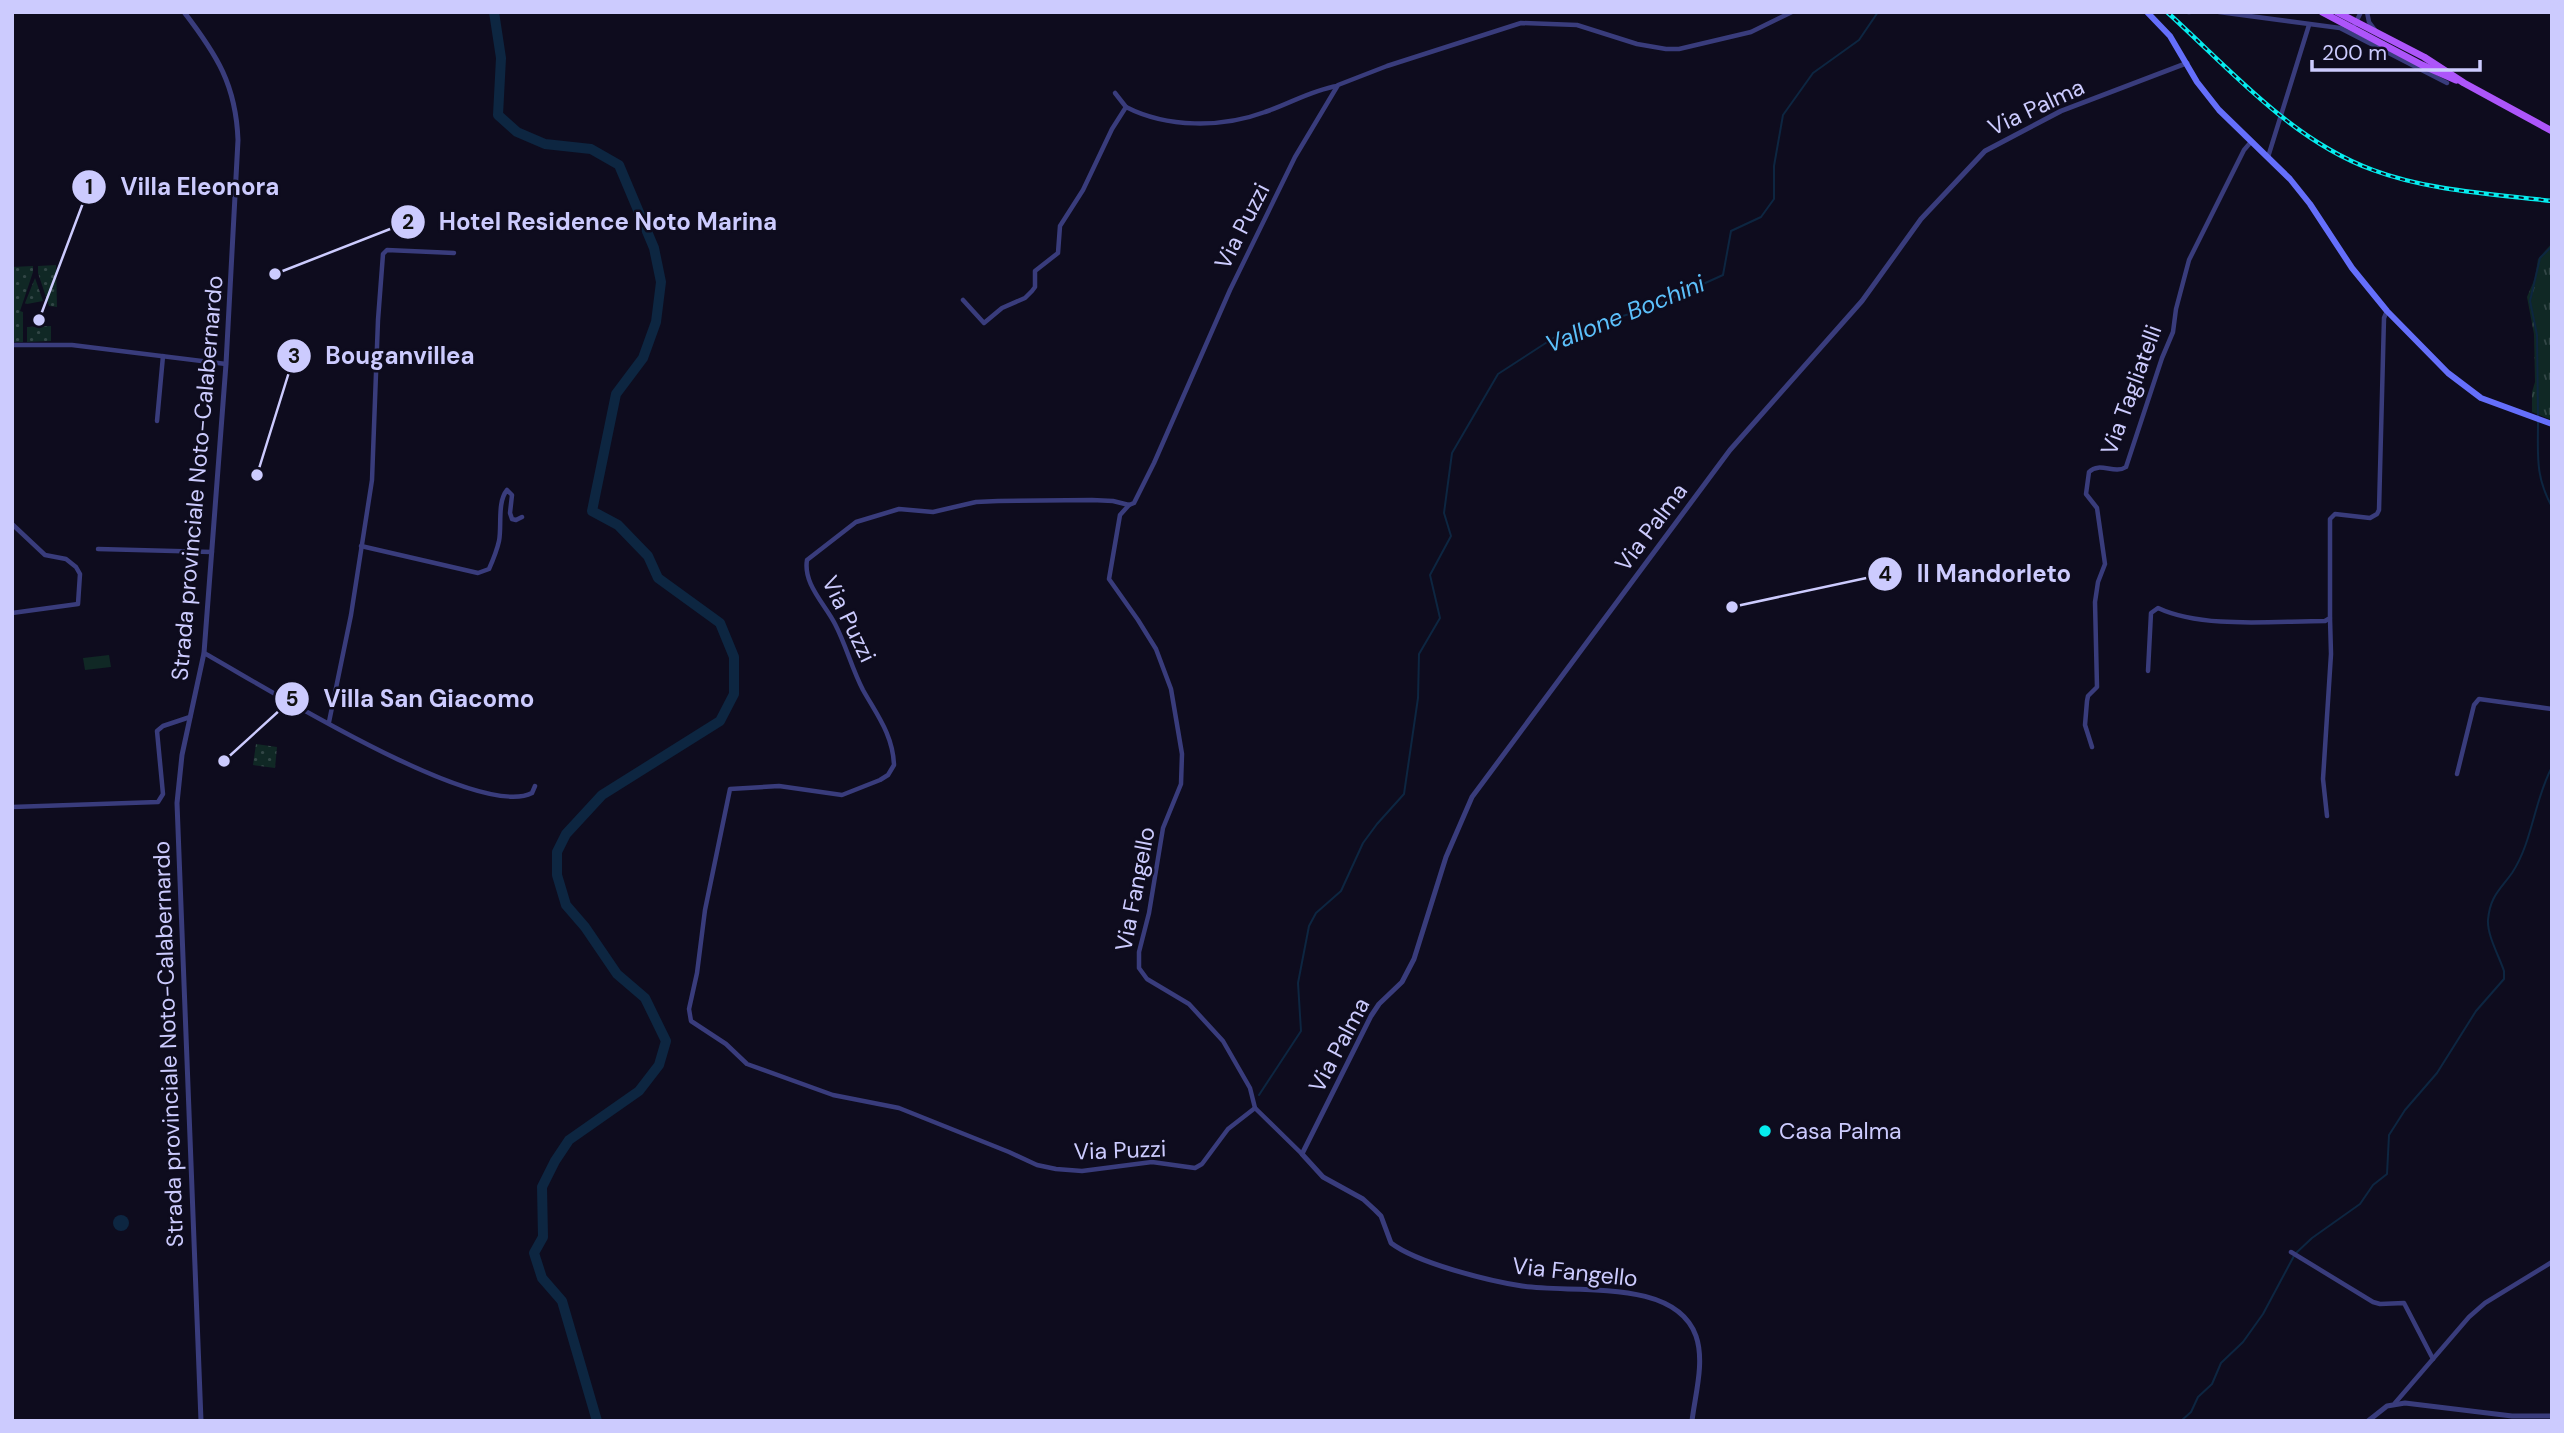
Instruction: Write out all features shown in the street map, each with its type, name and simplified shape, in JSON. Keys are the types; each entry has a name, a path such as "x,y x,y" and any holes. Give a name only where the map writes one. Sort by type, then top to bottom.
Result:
{"main road":[{"path":"2147,12 2170,36 2186,64 2219,110 2290,179 2310,204 2352,268 2388,311 2461,385 2494,404 2552,424"},
{"path":"2322,12 2378,33 2552,131"},
{"path":"2337,12 2423,65 2464,83"}],"street":[{"name":"Strada provinciale Noto-Calabernardo","path":"184,12 226,75 237,113 236,204 204,653 177,780 201,1421"},
{"path":"1115,93 1126,107 1164,121 1230,122 1264,113 1387,66 1521,23 1577,24 1637,44 1679,49 1751,32 1792,12"},
{"path":"2219,12 2347,30 2447,83"},
{"path":"2337,12 2350,12"},
{"path":"2356,26 2365,12"},
{"path":"2365,12 2378,33"},
{"path":"2267,158 2309,24"},
{"name":"Via Palma","path":"1302,1154 1371,1016 1379,1004 1402,982 1414,959 1446,857 1472,797 1730,450 1862,301 1921,219 1985,151 2061,111 2186,64"},
{"name":"Via Puzzi","path":"1255,1108 1228,1129 1202,1164 1195,1168 1152,1162 1082,1171 1037,1166 899,1108 833,1095 747,1064 726,1044 695,1025 689,1016 705,909 730,789 779,786 842,795 880,780 888,775 894,765 886,727 863,689 835,623 810,583 806,573 807,560 856,522 899,509 933,512 976,502 1092,500 1129,505 1134,503 1230,290 1295,157 1338,85"},
{"path":"963,300 984,323 1002,308 1026,298 1032,291 1035,287 1035,271 1058,253 1060,226 1083,190 1112,129 1126,107"},
{"name":"Via Tagliatelli","path":"2092,747 2085,725 2088,696 2097,687 2095,602 2098,582 2105,564 2097,508 2086,494 2089,472 2098,467 2121,470 2126,467 2173,332 2189,260 2250,143"},
{"path":"329,722 351,615 372,470 383,254 387,250 454,253"},
{"path":"2327,816 2323,779 2331,654 2330,519 2336,514 2370,518 2379,510 2384,318 2388,311"},
{"path":"12,345 72,345 226,364"},
{"path":"157,421 163,356"},
{"path":"361,546 478,573 489,569 493,561 499,541 503,498 507,490 513,495 510,513 512,519 522,517"},
{"name":"Via Fangello","path":"1129,505 1121,515 1108,579 1156,649 1171,689 1182,754 1181,783 1163,828 1149,913 1139,952 1139,968 1147,979 1189,1004 1223,1041 1250,1088 1255,1108 1323,1177 1370,1205 1381,1216 1391,1243 1418,1258 1519,1286 1615,1293 1659,1300 1679,1311 1691,1325 1699,1349 1692,1421"},
{"path":"12,524 45,555 66,559 80,574 79,600 74,606 12,613"},
{"path":"98,549 212,552"},
{"path":"2148,671 2151,613 2158,608 2175,616 2202,620 2325,621 2330,618"},
{"path":"204,653 246,679 414,767 459,786 515,798 532,793 536,786"},
{"path":"2457,774 2476,701 2479,699 2552,709"},
{"path":"12,807 158,802 163,794 157,731 163,726 190,717"},
{"path":"2291,1252 2373,1302 2404,1303 2433,1359"},
{"path":"2395,1403 2484,1303 2552,1262"},
{"path":"2368,1421 2395,1403 2512,1416 2552,1416"}],"green space":[{"path":"2552,243 2552,420 2532,412 2535,382 2534,334 2527,297 2535,278 2538,259"},
{"path":"56,265 57,307 49,306 38,273 38,266"},
{"path":"33,266 20,311 23,312 23,342 12,342 12,267"},
{"path":"35,278 43,301 27,304 25,303"},
{"path":"51,326 51,341 27,342 27,327"},
{"path":"109,655 111,667 85,670 83,658"},
{"path":"256,744 277,747 275,768 253,765"}],"water":[{"path":"121,1215 127,1217 127,1229 121,1231 115,1229 113,1223 115,1217"}],"waterway":[{"path":"494,12 501,58 498,115 517,132 545,144 591,149 619,165 654,248 661,282 656,322 643,358 616,394 592,511 618,525 648,556 658,578 720,623 734,657 734,694 720,721 602,795 566,834 557,852 557,875 566,905 585,927 617,974 645,998 666,1041 659,1065 639,1091 569,1140 542,1187 543,1237 534,1253 542,1278 562,1301 597,1421"},
{"name":"Vallone Bochini","path":"1259,1095 1301,1031 1298,983 1309,926 1316,913 1341,891 1363,843 1404,794 1418,698 1419,654 1440,618 1430,575 1451,536 1444,513 1452,453 1498,374 1555,337 1652,307 1723,275 1731,231 1761,217 1774,199 1774,166 1783,115 1813,73 1859,40 1878,12"},
{"path":"2538,416 2537,335 2530,301 2540,258 2552,246"},
{"path":"2538,422 2540,475 2552,507"},
{"path":"2181,1421 2191,1412 2198,1397 2212,1384 2221,1363 2243,1342 2263,1314 2295,1254 2312,1238 2360,1204 2373,1185 2387,1174 2389,1135 2405,1110 2437,1073 2476,1011 2504,979 2504,971 2489,932 2489,912 2496,894 2512,873 2525,848 2541,793 2552,767"}],"railway":[{"path":"2167,12 2263,102 2315,141 2343,157 2373,170 2416,183 2552,201"}],"place":[{"name":"Hotel Residence Noto Marina","path":"275,274"},
{"name":"Villa Eleonora","path":"39,320"},
{"name":"Bouganvillea","path":"257,475"},
{"name":"Il Mandorleto","path":"1732,607"},
{"name":"Villa San Giacomo","path":"224,761"},
{"name":"Casa Palma","path":"1765,1131"}]}
